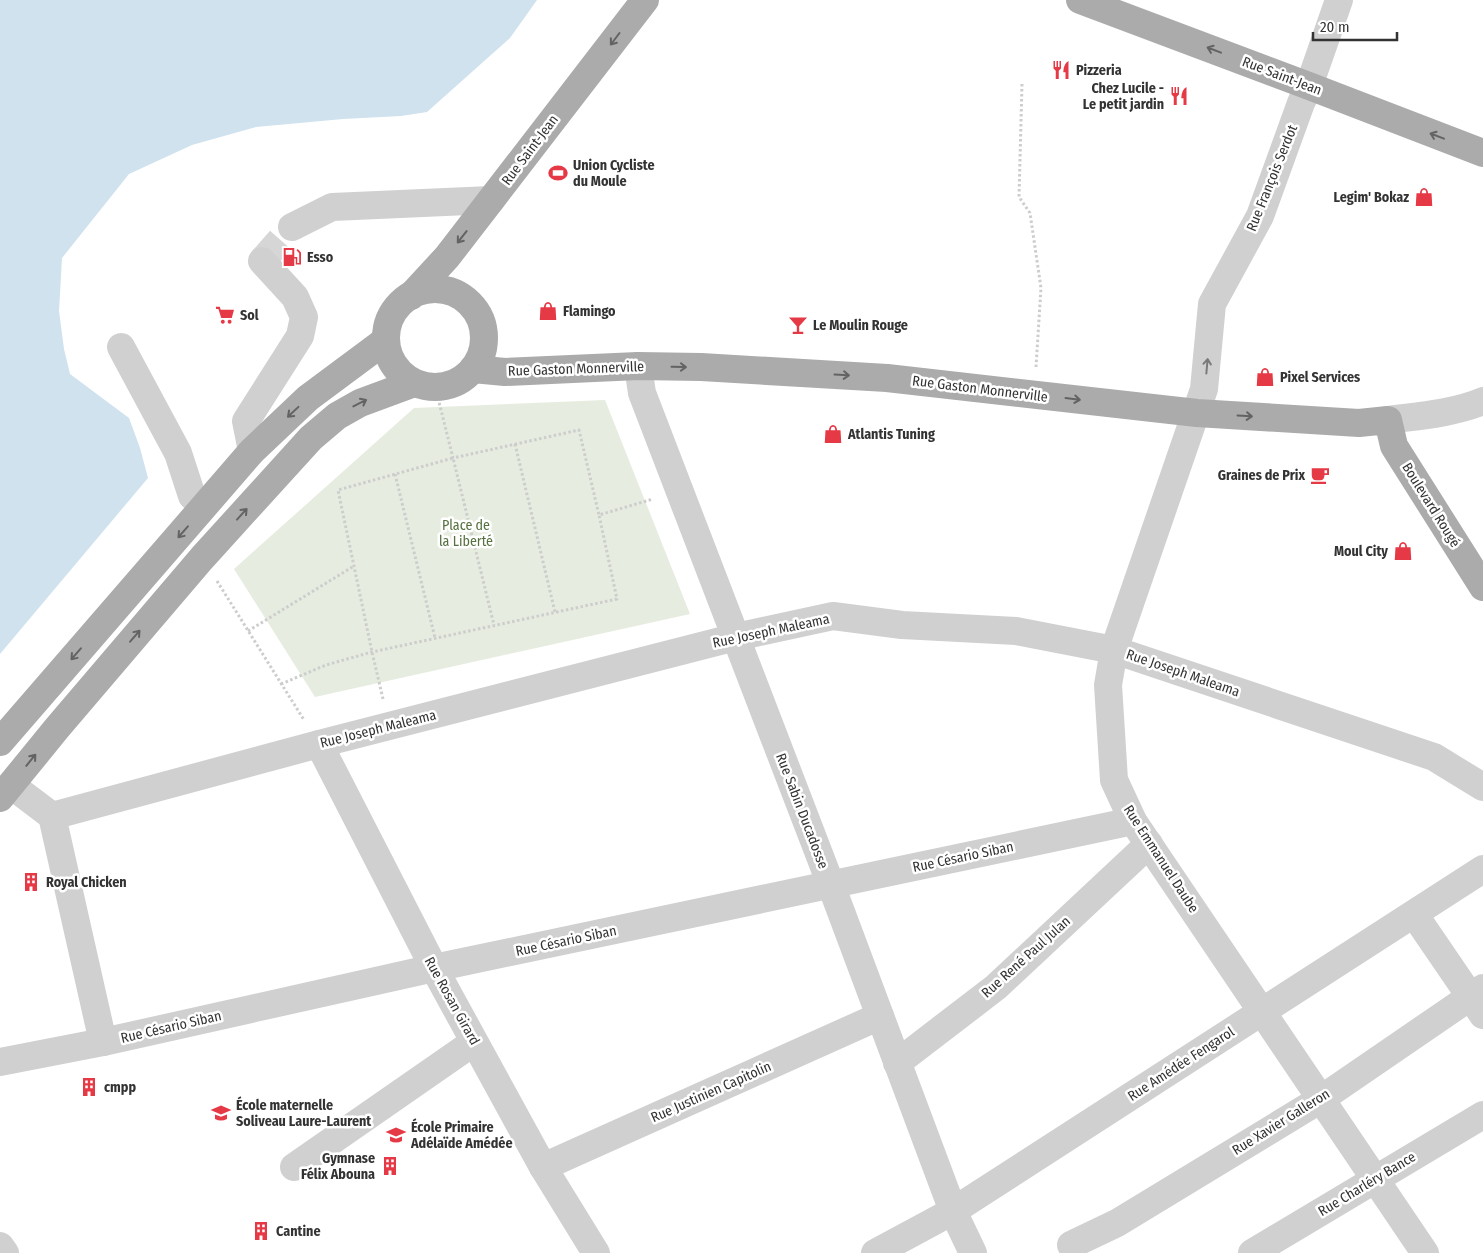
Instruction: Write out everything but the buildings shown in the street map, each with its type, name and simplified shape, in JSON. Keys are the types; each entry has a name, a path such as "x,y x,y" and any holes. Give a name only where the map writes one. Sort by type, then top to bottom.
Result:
{"main road":[{"name":"Rue Saint-Jean","path":"411,296 447,257 644,0"},
{"name":"Rue Saint-Jean","path":"1080,0 1483,153"},
{"path":"5,792 202,558 311,438 337,416 360,403 424,385 446,386 461,380 474,369 482,354 484,338 481,321 473,307 460,296 444,290 427,290 411,296 400,304 393,314 388,327 386,340 394,365 403,375 424,385"},
{"path":"0,742 252,451 308,398 386,340"},
{"name":"Rue Gaston Monnerville","path":"474,369 504,372 638,366 887,378 1197,414 1358,423 1388,420"},
{"name":"Boulevard Rougé","path":"1388,420 1394,446 1483,587"}],"street":[{"name":"Rue François Serdot","path":"1197,414 1204,389 1212,304 1260,216 1339,0"},
{"path":"292,227 332,207 491,200"},
{"path":"252,451 246,421 300,336 304,317 295,297 262,261"},
{"path":"121,347 178,453 192,496"},
{"name":"Rue Sabin Ducadosse","path":"638,366 642,393 953,1211 973,1253"},
{"name":"Rue Gaston Monnerville","path":"1388,420 1479,406"},
{"name":"Rue Emmanuel Daube","path":"1197,414 1114,650 1108,684 1114,780 1133,821 1148,844 1425,1253"},
{"name":"Rue Joseph Maleama","path":"52,816 319,744 736,637 833,616 902,625 1016,631 1114,650 1434,757 1483,787"},
{"name":"Rue Rosan Girard","path":"319,744 434,968 588,1251"},
{"path":"5,792 52,816 103,1042"},
{"name":"Rue Césario Siban","path":"0,1062 103,1042 434,968 1133,821"},
{"name":"Rue René Paul Julan","path":"897,1063 996,986 1148,844"},
{"name":"Rue Amédée Fengarol","path":"875,1253 953,1211 1483,869"},
{"path":"1414,914 1479,1000"},
{"name":"Rue Xavier Galleron","path":"1071,1245 1117,1223 1479,1000"},
{"name":"Rue Justinien Capitolin","path":"543,1167 880,1016"},
{"path":"294,1167 474,1042"},
{"name":"Rue Charléry Bance","path":"1252,1253 1483,1115"},
{"path":"0,1246 5,1253"}],"path":[{"path":"1022,84 1019,197 1030,213 1041,288 1035,395"},
{"path":"424,385 454,458 494,625"},
{"path":"281,684 326,666 372,652 617,599 579,430 454,458 338,490 372,652 390,726"},
{"path":"515,444 555,612"},
{"path":"395,474 435,638"},
{"path":"599,515 680,491"},
{"path":"202,558 319,744"},
{"path":"248,631 354,566"}],"green space":[{"name":"Place de la Liberté","path":"605,400 690,614 315,697 234,569 414,408"}],"water":[{"path":"0,0 537,0 510,38 427,112 401,116 256,127 192,145 129,174 62,258 59,311 64,349 70,374 129,418 148,478 0,654"}],"tunnel":[{"path":"262,261 292,227"}],"place":[{"name":"Pizzeria","path":"1061,70"},
{"name":"Chez Lucile - Le petit jardin","path":"1179,96"},
{"name":"Union Cycliste du Moule","path":"558,173"},
{"name":"Legim' Bokaz","path":"1424,197"},
{"name":"Esso","path":"292,257"},
{"name":"Flamingo","path":"548,311"},
{"name":"Sol","path":"225,315"},
{"name":"Le Moulin Rouge","path":"798,325"},
{"name":"Pixel Services","path":"1265,377"},
{"name":"Atlantis Tuning","path":"833,434"},
{"name":"Graines de Prix","path":"1320,475"},
{"name":"Moul City","path":"1403,551"},
{"name":"Royal Chicken","path":"31,882"},
{"name":"cmpp","path":"89,1087"},
{"name":"École maternelle Soliveau Laure-Laurent","path":"221,1113"},
{"name":"École Primaire Adélaïde Amédée","path":"396,1135"},
{"name":"Gymnase Félix Abouna","path":"390,1166"},
{"name":"Cantine","path":"261,1231"}]}
